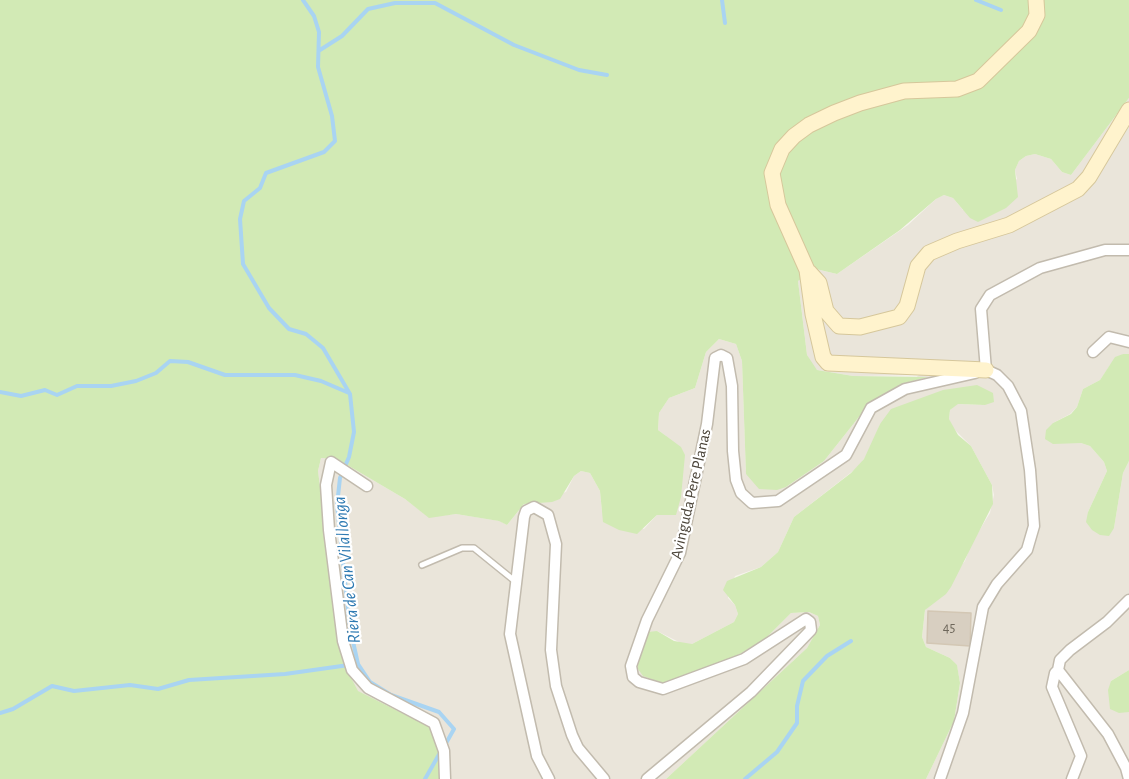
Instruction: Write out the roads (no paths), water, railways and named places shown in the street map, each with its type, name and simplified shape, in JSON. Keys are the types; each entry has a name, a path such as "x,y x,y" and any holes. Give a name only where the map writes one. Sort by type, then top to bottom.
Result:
{"street":[{"path":"940,779 963,713 982,607 997,584 1027,550 1034,526 1030,470 1021,411 1008,386 998,375 987,370 828,363 823,357 807,270 778,206 774,186 774,167 782,149 808,125 860,103 904,91 957,89 978,81 1029,31 1037,15 1036,0"},
{"path":"807,270 819,284 826,311 839,326 860,327 899,317 907,306 918,266 929,253 957,241 1009,225 1078,189 1089,177 1129,110"},
{"path":"987,370 981,309 990,295 1040,268 1105,250 1129,250"},
{"path":"1093,352 1109,338 1129,342"},
{"name":"Avinguda Pere Planas","path":"647,779 751,692 811,630 810,622 806,619 744,659 663,689 639,682 633,677 631,666 647,620 680,553 707,424 715,358 721,355 727,358 732,386 736,480 741,493 752,503 778,501 846,455 871,408 905,389 987,370"},
{"path":"367,486 331,462 326,485 329,530 343,641 352,670 368,688 434,723 444,751 445,779"},
{"path":"549,779 537,756 510,634 524,518 529,509 540,508 548,515 557,557 551,650 556,686 578,748 603,779"},
{"path":"1072,779 1081,756 1052,687 1054,673 1058,670 1060,660 1070,650 1107,622 1129,600"},
{"path":"1058,670 1108,734 1129,779"}],"lane":[{"path":"422,565 462,548 474,549 516,582"}],"waterway":[{"path":"303,0 314,16 319,32 318,67 332,116 335,141 324,152 266,173 260,188 244,201 240,219 243,264 269,308 289,329 306,334 323,348 350,394 354,432 349,457 340,478 337,505 350,628 358,664 370,682 391,695 439,712 454,729 445,745"},
{"path":"722,0 725,23"},
{"path":"976,0 1001,10"},
{"path":"320,50 342,36 368,9 395,3 435,3 514,45 579,70 607,75"},
{"path":"0,392 21,396 45,390 57,395 77,386 111,386 136,381 156,373 170,361 188,362 225,375 295,375 321,381 349,393"},
{"path":"745,779 777,752 797,723 797,706 803,681 827,656 851,641"},
{"path":"0,713 13,709 52,686 74,691 130,685 158,689 189,680 285,674 349,665"},
{"name":"Riera de Can Vilallonga","path":"425,779 441,751"}]}
